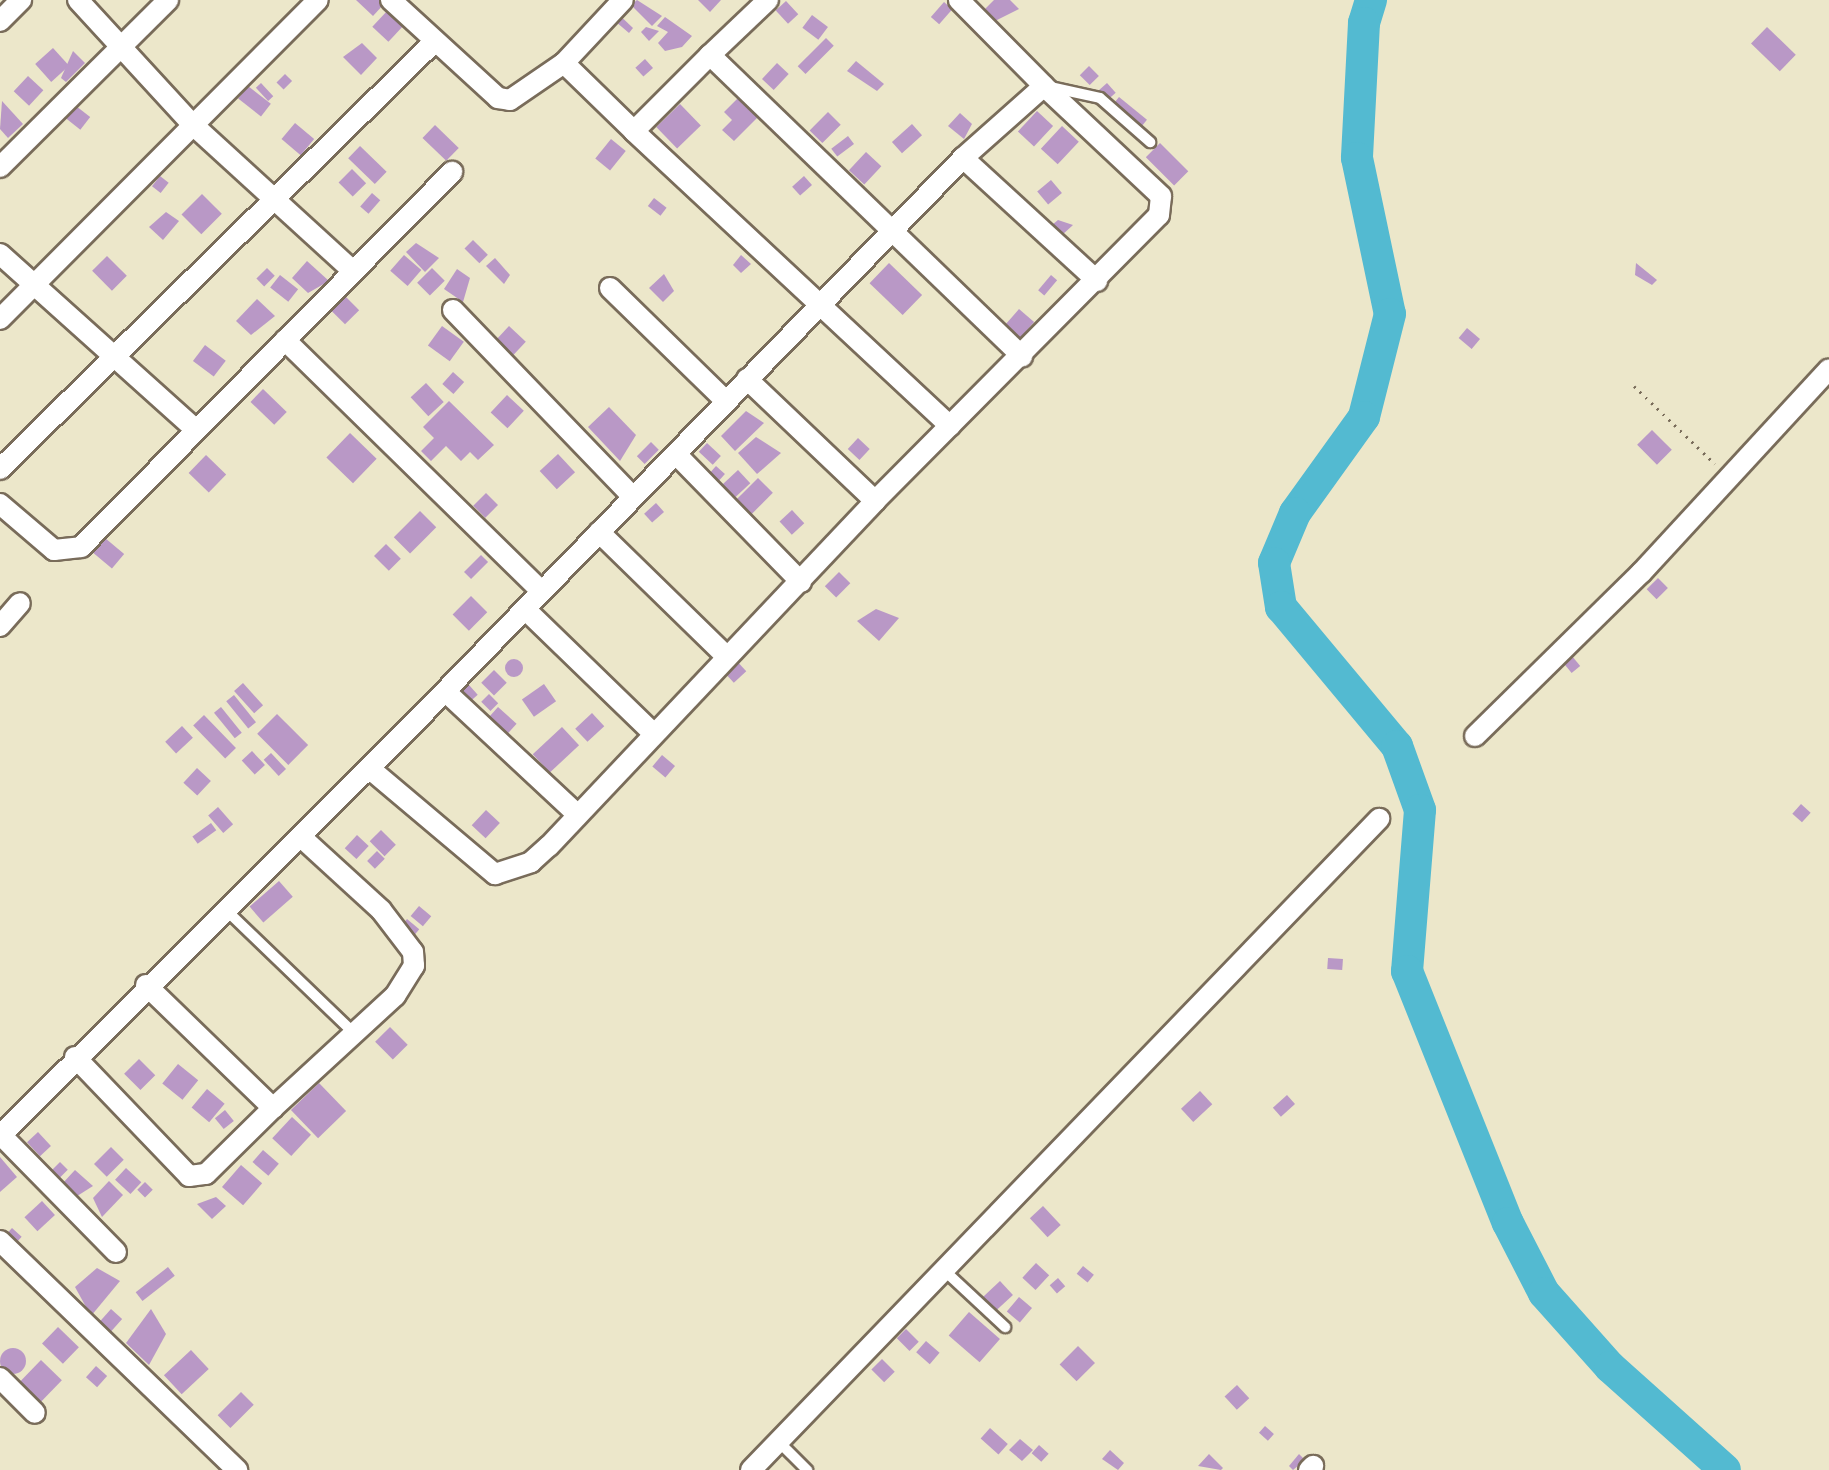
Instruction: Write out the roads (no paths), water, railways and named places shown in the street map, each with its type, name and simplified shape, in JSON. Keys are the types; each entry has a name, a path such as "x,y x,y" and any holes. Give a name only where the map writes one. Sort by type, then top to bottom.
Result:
{"street":[{"path":"0,21 21,0"},
{"path":"78,0 192,124 352,270"},
{"path":"0,167 168,0"},
{"path":"0,319 318,0"},
{"path":"391,0 434,42 504,100 517,99 564,63 623,0"},
{"path":"634,131 768,0"},
{"path":"369,768 495,874 531,862 875,501 1097,281 1159,215 1161,196 1044,86 959,0"},
{"path":"0,469 434,42"},
{"path":"710,55 1022,356"},
{"path":"564,63 634,131 823,302 950,426"},
{"path":"116,1252 0,1135 146,985 301,837 446,692 540,590 963,158 1044,86"},
{"path":"963,158 1097,281"},
{"path":"0,504 54,550 73,552 452,172"},
{"path":"0,254 31,287 117,357 195,429"},
{"path":"610,288 727,402"},
{"path":"453,310 632,496"},
{"path":"285,340 540,590"},
{"path":"1475,736 1641,573 1726,474 1829,369"},
{"path":"747,379 875,501"},
{"path":"676,454 801,582"},
{"path":"599,532 727,657"},
{"path":"0,626 20,603"},
{"path":"525,609 653,733"},
{"path":"446,692 578,815"},
{"path":"751,1470 946,1272 1379,819"},
{"path":"75,1057 189,1176 206,1174 353,1032 395,996 416,959 381,910 301,837"},
{"path":"146,985 273,1108"},
{"path":"0,1241 237,1470"},
{"path":"0,1378 35,1413"}],"lane":[{"path":"1044,86 1100,98 1150,142"},
{"path":"225,909 353,1032"},
{"path":"946,1272 1005,1327"},
{"path":"779,1442 807,1470"}],"waterway":[{"path":"1371,0 1364,23 1357,158 1390,314 1364,417 1295,513 1274,563 1281,607 1397,746 1420,810 1407,971 1508,1223 1544,1293 1610,1367 1725,1470"}]}
